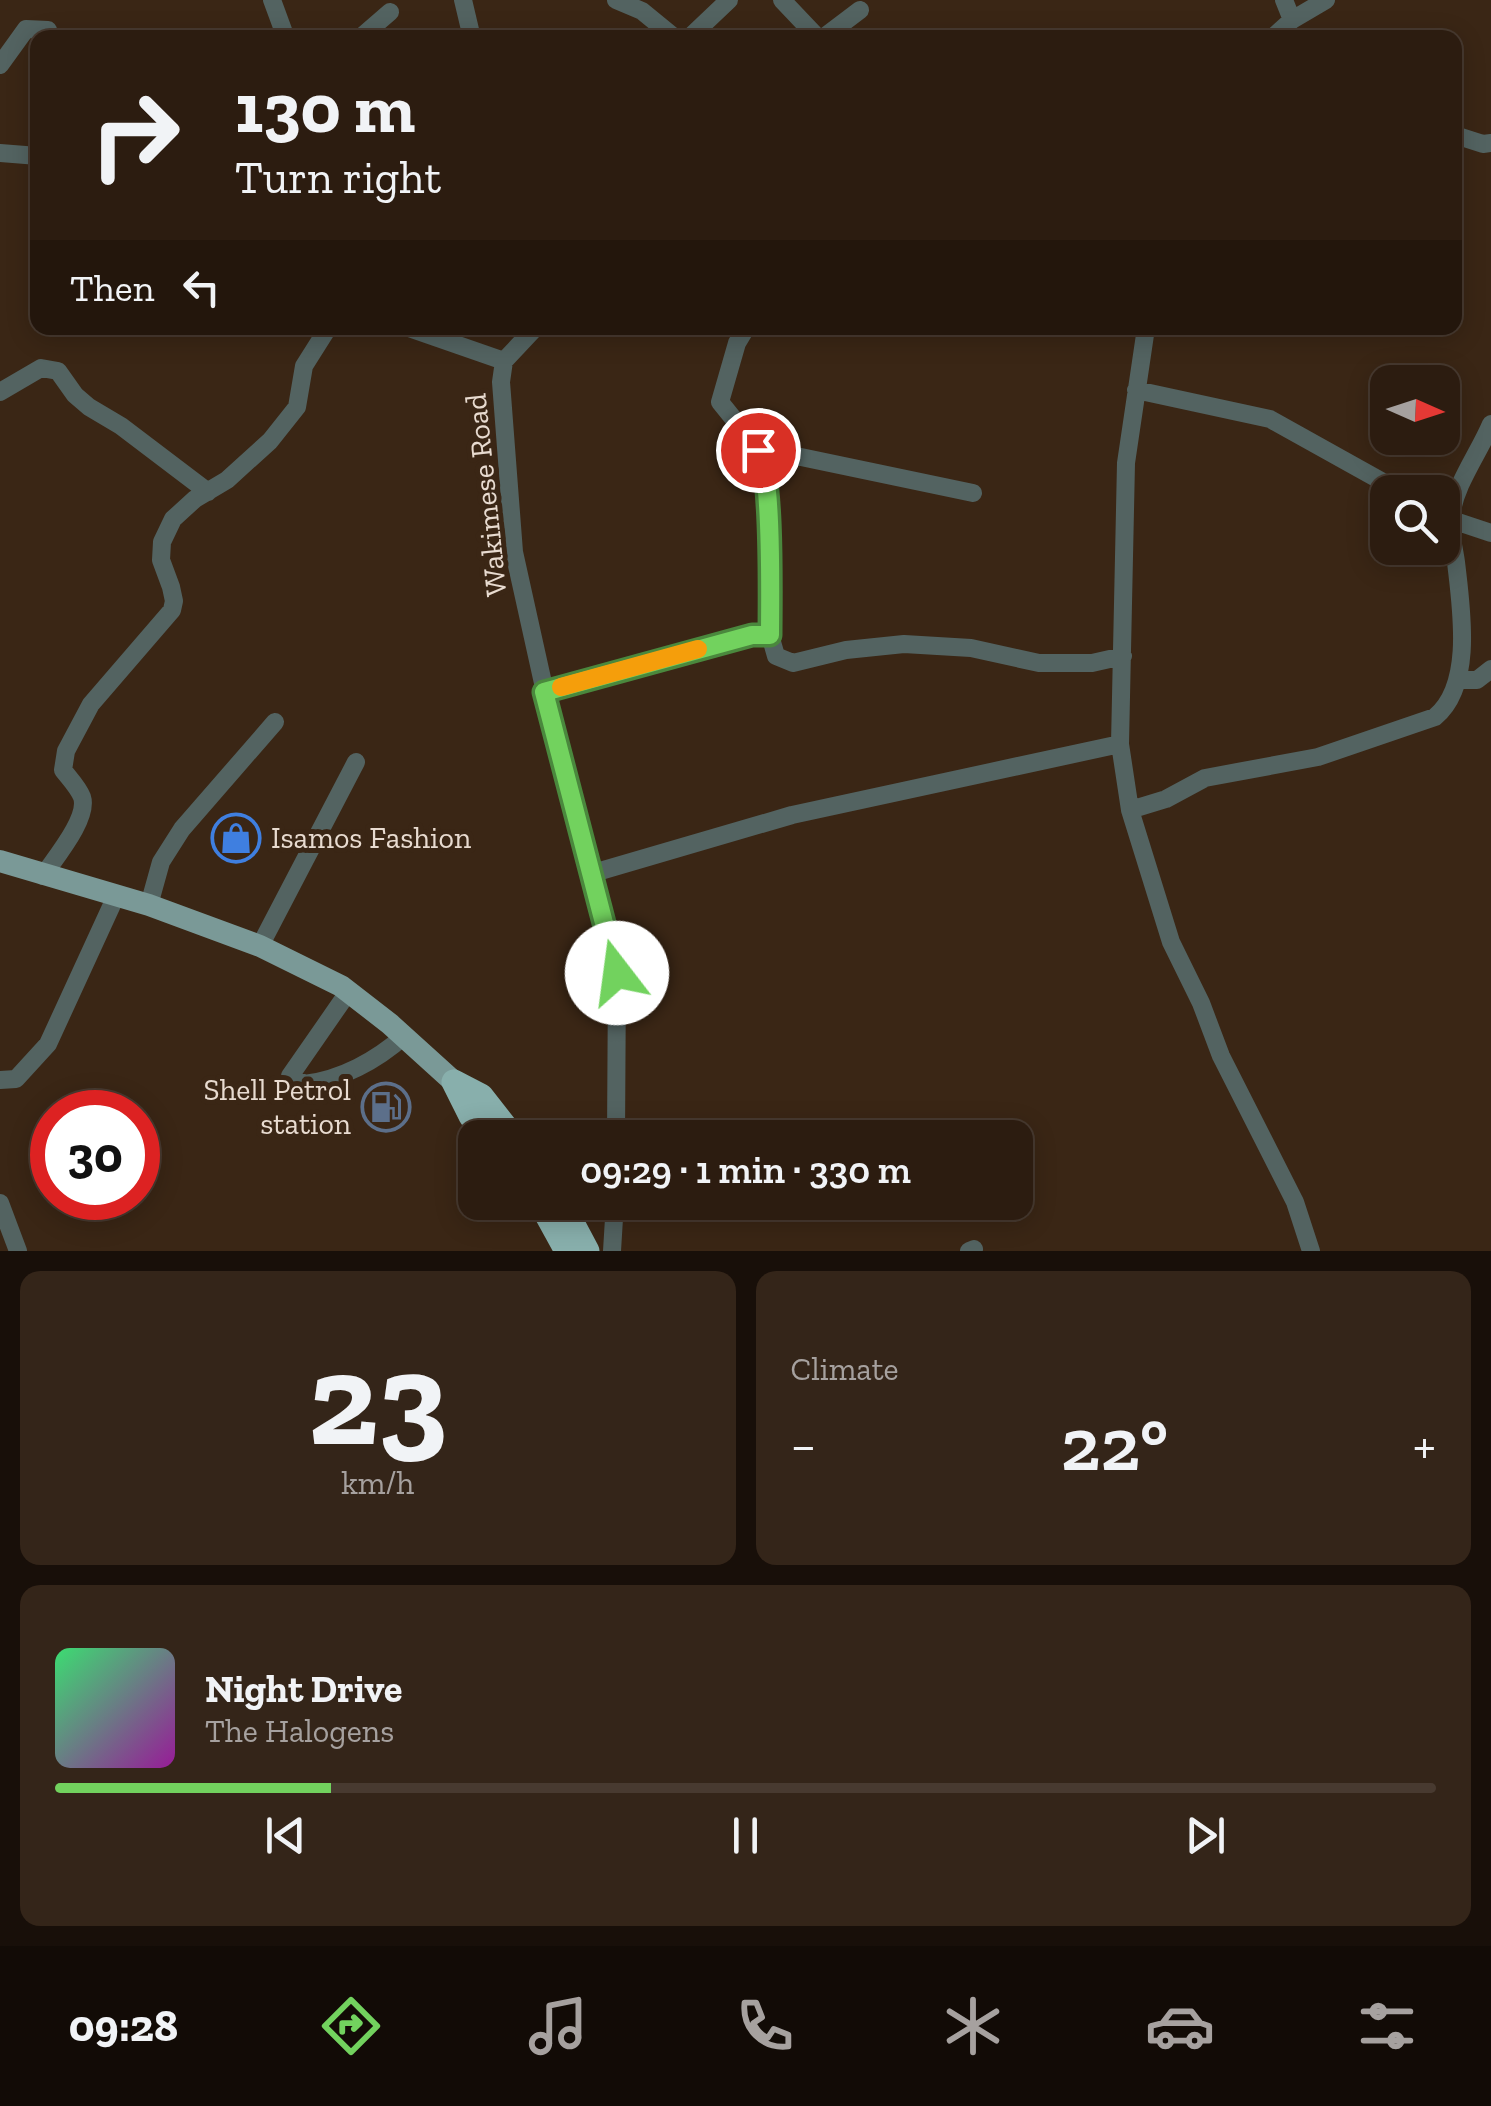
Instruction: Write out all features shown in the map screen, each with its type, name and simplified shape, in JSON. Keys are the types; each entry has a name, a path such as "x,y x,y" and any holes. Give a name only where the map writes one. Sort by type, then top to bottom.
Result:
{"highway":[{"path":"454,1082 474,1120"},
{"path":"454,1082 481,1096 500,1120"},
{"path":"550,1220 568,1251"},
{"path":"570,1220 588,1251"}],"main road":[{"path":"0,861 149,905 260,946 348,992 454,1082"}],"street":[{"path":"272,0 283,30"},
{"path":"463,0 470,30"},
{"path":"616,0 642,11 666,30"},
{"path":"698,30 729,0"},
{"path":"782,0 813,30"},
{"path":"1284,0 1288,30"},
{"path":"1288,30 1326,0"},
{"path":"832,30 860,10"},
{"path":"369,30 390,12"},
{"path":"0,64 26,29 48,30"},
{"path":"1462,137 1491,143"},
{"path":"0,153 30,155"},
{"path":"43,876 82,810 81,795 63,770 66,751 91,704 172,610 174,601 160,560 162,542 173,519 227,480 270,441 298,407 304,366 324,335"},
{"path":"429,335 504,362"},
{"name":"Wakimese Road","path":"529,335 504,362 500,382 514,552 544,692 617,973 616,1120"},
{"path":"742,335 720,402 762,454 768,512 770,635 776,656 793,664 846,650 904,644 970,648 1039,663 1092,663 1124,656"},
{"path":"1145,335 1126,463 1120,744 1130,810 1170,942 1201,1002 1221,1056 1295,1202 1311,1251"},
{"path":"0,392 41,368 58,370 74,395 208,492"},
{"path":"1136,390 1270,419 1370,475"},
{"path":"1460,488 1491,424"},
{"path":"762,454 802,457 972,493"},
{"path":"1460,523 1491,533"},
{"path":"1130,810 1166,799 1205,778 1318,757 1435,717 1451,700 1459,680 1461,615 1453,565"},
{"path":"544,692 752,635 770,635"},
{"path":"1459,680 1476,680 1491,668"},
{"path":"149,905 162,862 182,829 274,722"},
{"path":"590,874 792,815 1120,744"},
{"path":"260,946 356,762"},
{"path":"0,1080 16,1079 48,1044 116,896"},
{"path":"348,992 290,1076 304,1084 334,1078 383,1055 404,1036"},
{"path":"0,1203 18,1251"},
{"path":"612,1251 614,1220"}],"slow traffic":[{"path":"561,687 698,649"}],"place":[{"name":"Isamos Fashion","path":"236,838"},
{"name":"Shell Petrol station","path":"386,1107"}],"route":[{"path":"617,973 544,692 752,635 770,635 768,512 764,464 758,450"}]}
